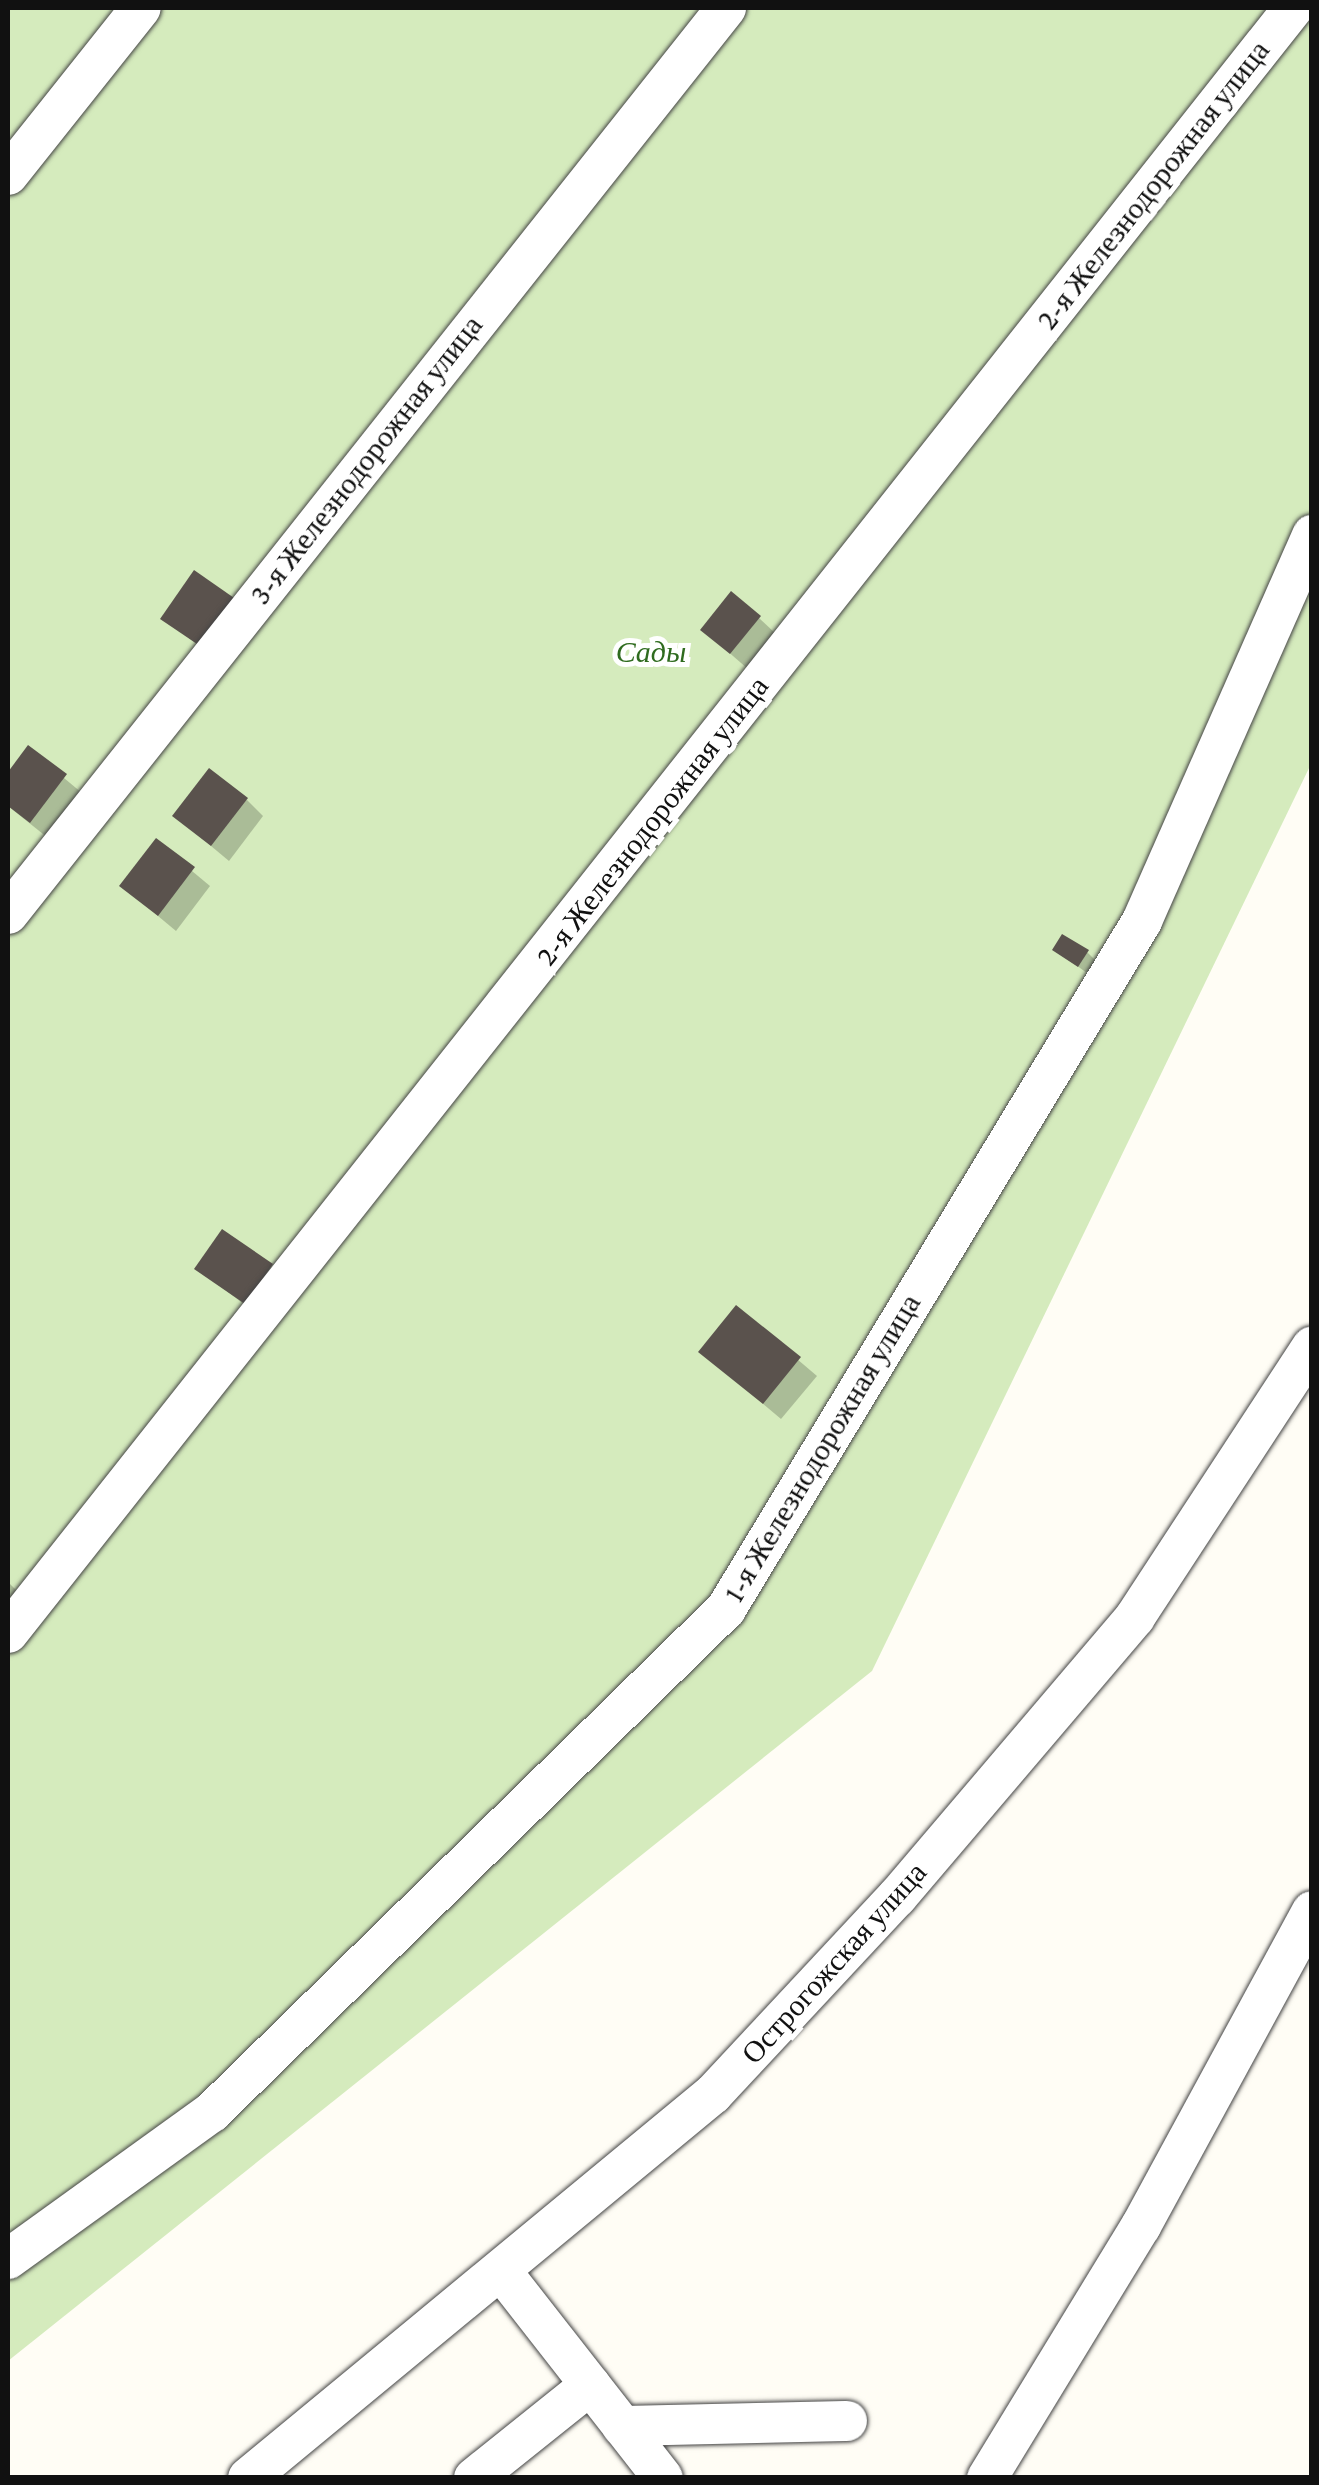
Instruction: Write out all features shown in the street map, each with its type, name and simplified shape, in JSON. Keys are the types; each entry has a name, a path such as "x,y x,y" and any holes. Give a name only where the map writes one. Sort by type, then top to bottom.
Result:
{"street":[{"path":"8,175 141,8"},
{"name":"3-я Железнодорожная улица","path":"8,914 726,8"},
{"name":"2-я Железнодорожная улица","path":"8,1633 1294,8"},
{"name":"1-я Железнодорожная улица","path":"8,2259 212,2112 726,1609 1142,922 1312,536"},
{"name":"Острогожская улица","path":"248,2478 713,2094 897,1897 1135,1618 1312,1347"},
{"path":"987,2478 1142,2226 1312,1910"},
{"path":"502,2272 662,2478"},
{"path":"474,2478 590,2385"},
{"path":"622,2426 846,2421"}],"green space":[{"name":"Сады","path":"8,8 1311,8 1311,764 872,1671 8,2361"}],"building":[{"path":"194,570 237,600 203,648 160,619"},
{"path":"731,591 761,616 730,654 700,630"},
{"path":"28,745 67,774 30,823 8,806 8,772"},
{"path":"209,768 248,798 211,846 172,816"},
{"path":"156,838 195,867 158,916 119,886"},
{"path":"1062,934 1089,950 1078,967 1052,950"},
{"path":"222,1229 273,1264 245,1304 194,1269"},
{"path":"736,1305 801,1357 763,1404 698,1352"}]}
